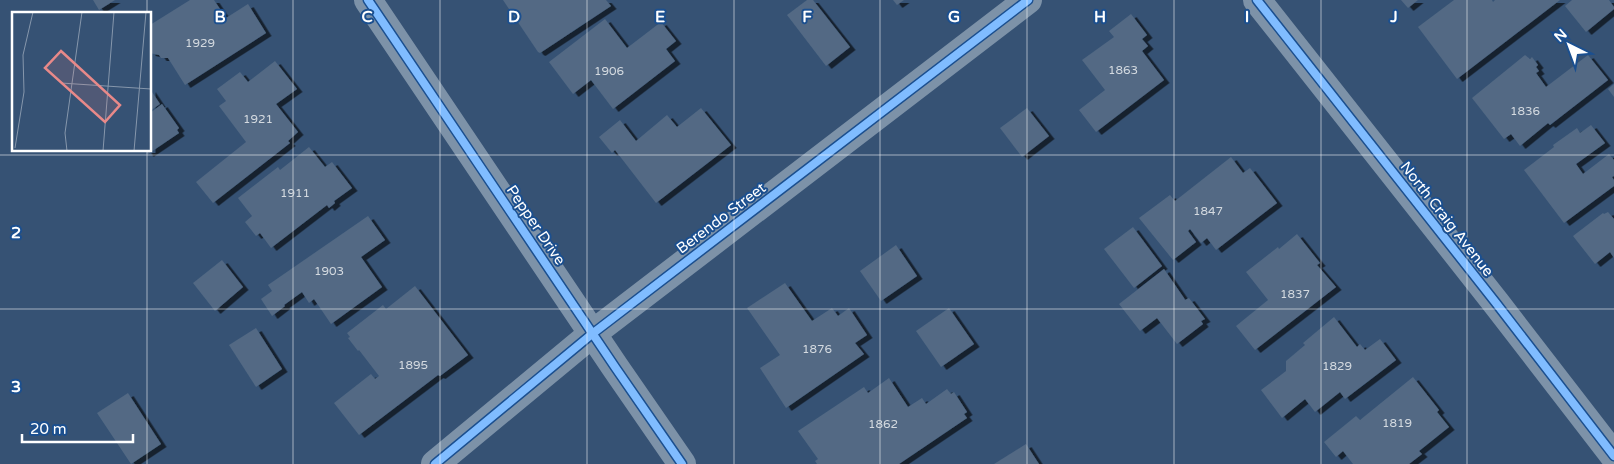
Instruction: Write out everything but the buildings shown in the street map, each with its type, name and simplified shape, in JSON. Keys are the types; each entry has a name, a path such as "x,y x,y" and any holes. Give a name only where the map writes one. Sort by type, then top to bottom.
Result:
{"street":[{"name":"Pepper Drive","path":"368,0 592,334 682,464"},
{"name":"Berendo Street","path":"435,464 592,334 1028,0"},
{"name":"North Craig Avenue","path":"1257,0 1614,456"}],"cycle path":[{"path":"368,0 682,464"},
{"path":"435,464 592,334 1028,0"},
{"path":"1257,0 1614,456"}]}
